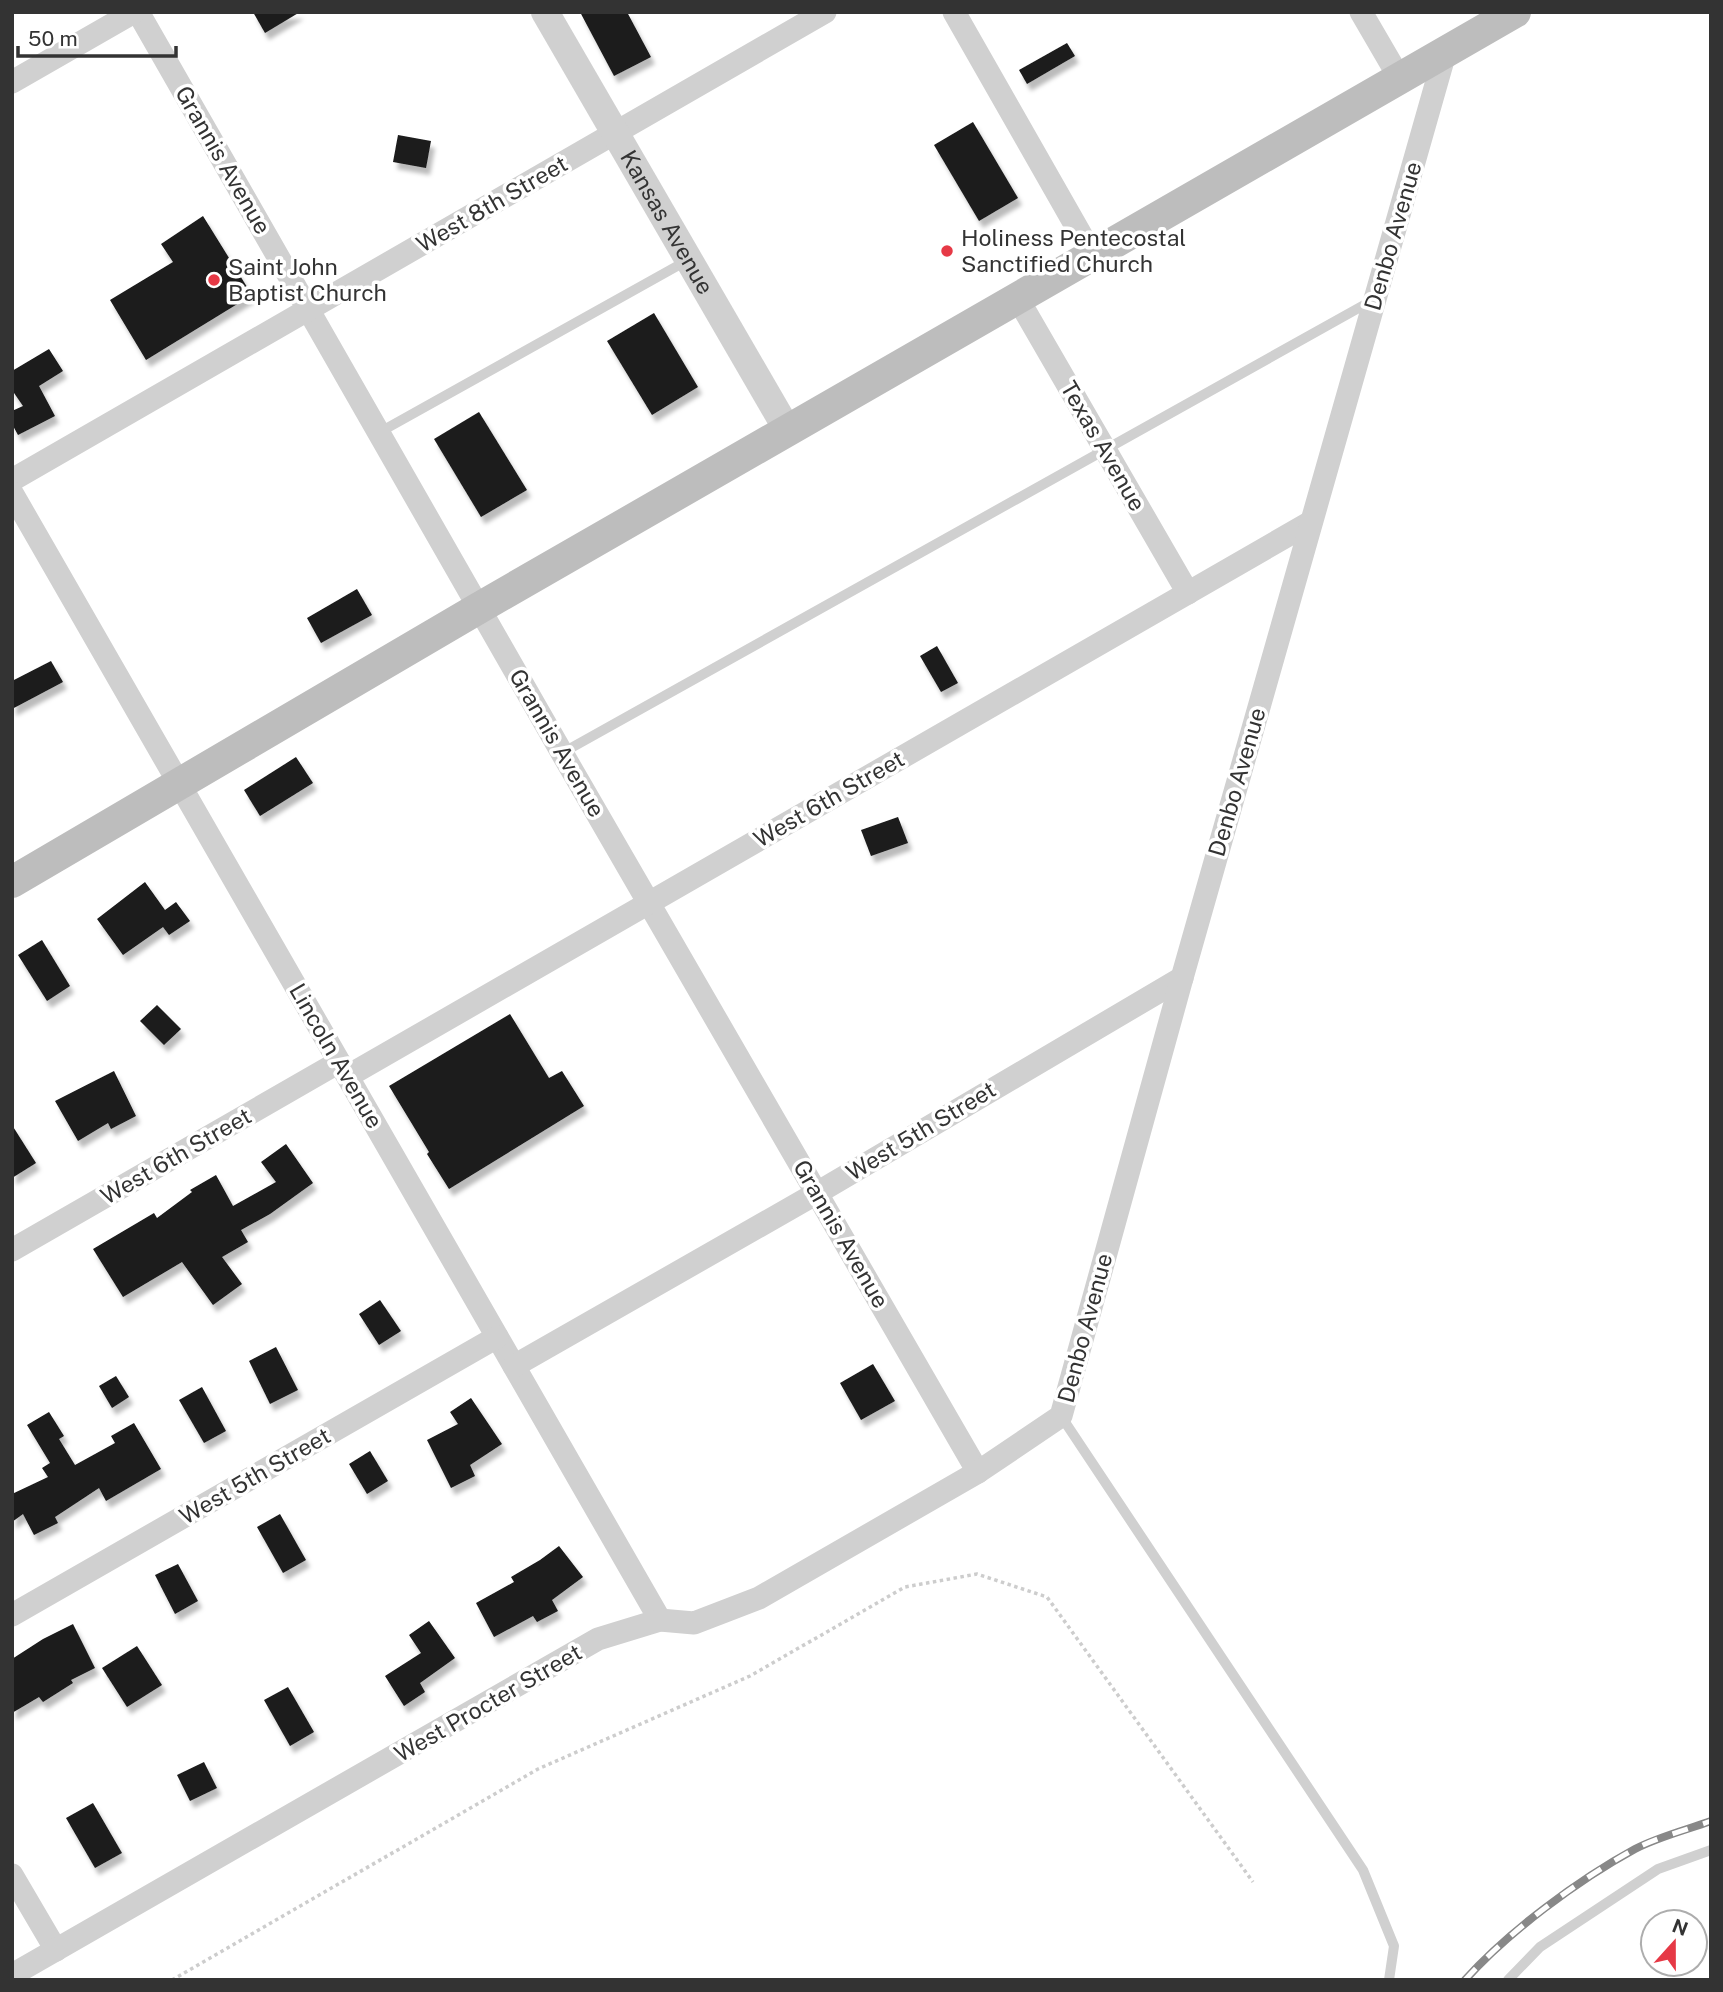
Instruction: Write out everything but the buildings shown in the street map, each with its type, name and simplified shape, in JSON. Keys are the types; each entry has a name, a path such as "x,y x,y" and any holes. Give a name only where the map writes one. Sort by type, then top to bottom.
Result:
{"main road":[{"path":"12,882 479,608 1515,12"}],"street":[{"path":"12,82 136,12"},
{"name":"Grannis Avenue","path":"136,12 978,1472"},
{"name":"Kansas Avenue","path":"545,12 788,431"},
{"name":"West 8th Street","path":"12,480 825,12"},
{"path":"954,12 1093,256"},
{"path":"1361,12 1400,79"},
{"name":"Denbo Avenue","path":"978,1472 1061,1416 1182,978 1445,53"},
{"name":"Texas Avenue","path":"1018,299 1188,593"},
{"name":"Lincoln Avenue","path":"12,492 660,1620"},
{"name":"West 6th Street","path":"12,1250 650,902 1311,522"},
{"name":"West 5th Street","path":"514,1366 817,1193 1182,978"},
{"name":"West 5th Street","path":"12,1615 497,1337"},
{"name":"West Procter Street","path":"12,1975 598,1639 660,1620 694,1623 759,1598 978,1472"},
{"path":"12,1875 55,1950"}],"lane":[{"path":"380,432 688,260"},
{"path":"562,752 1375,299"},
{"path":"1061,1416 1363,1870 1394,1946 1389,1980"},
{"path":"1508,1980 1540,1947 1658,1869 1711,1850"}],"path":[{"path":"172,1980 538,1769 750,1676 905,1587 977,1574 1047,1597 1253,1882"}],"railway":[{"path":"1465,1980 1523,1926 1590,1876 1644,1845 1711,1821"}],"place":[{"name":"Holiness Pentecostal Sanctified Church","path":"947,251"},
{"name":"Saint John Baptist Church","path":"214,280"}]}
